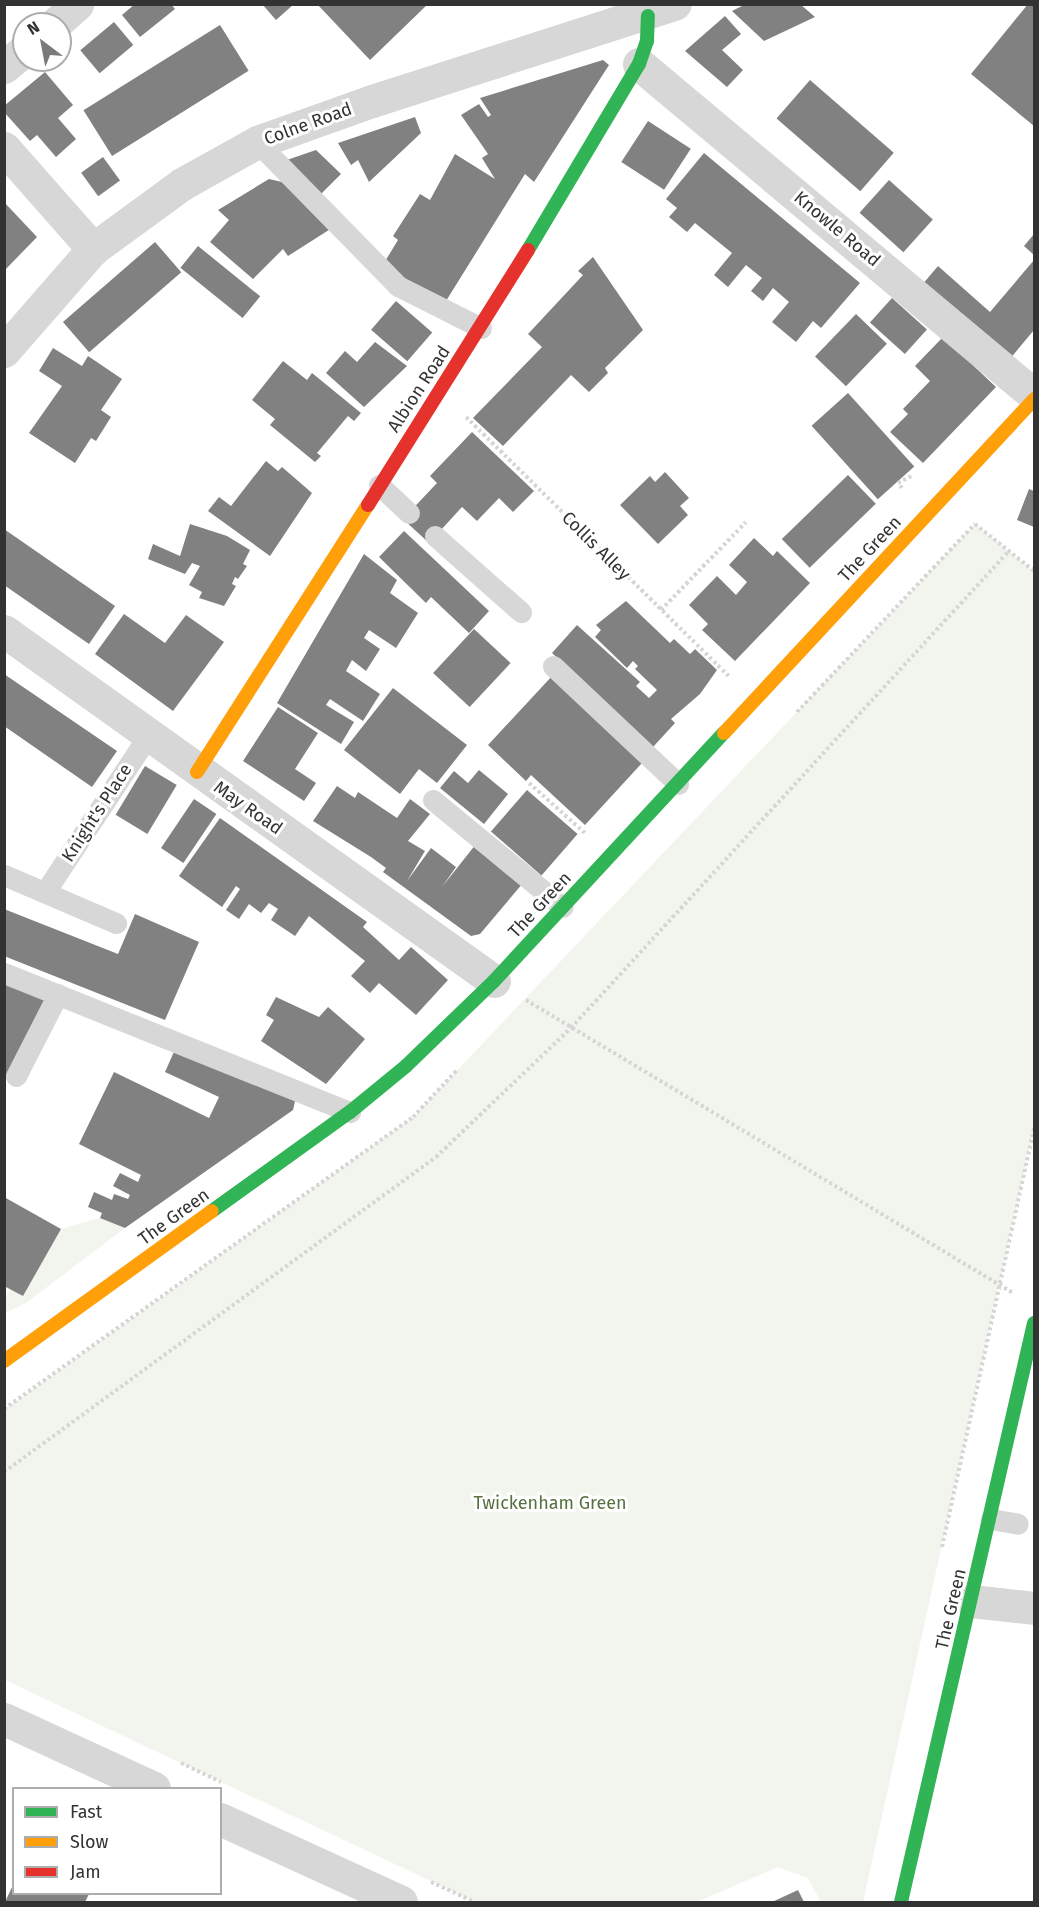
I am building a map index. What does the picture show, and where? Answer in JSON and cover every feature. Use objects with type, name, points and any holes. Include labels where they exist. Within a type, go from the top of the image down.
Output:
[{"type":"main road","name":"Albion Road","points":[[197,772],[438,391],[481,328],[639,64],[662,10]]},
{"type":"main road","name":"The Green","points":[[4,1361],[350,1112],[406,1066],[494,981],[1035,397]]},
{"type":"main road","name":"The Green","points":[[901,1902],[1035,1323]]},
{"type":"street","name":"Colne Road","points":[[4,351],[93,249],[182,184],[257,142],[372,101],[662,10]]},
{"type":"street","name":"Knowle Road","points":[[639,64],[1035,397]]},
{"type":"street","points":[[4,148],[93,249]]},
{"type":"street","name":"May Road","points":[[4,631],[149,734],[197,772],[494,981]]},
{"type":"street","points":[[971,1601],[1035,1608]]},
{"type":"street","points":[[4,1719],[152,1787]]},
{"type":"street","points":[[222,1820],[400,1902]]},
{"type":"lane","points":[[257,142],[398,286],[481,328]]},
{"type":"lane","points":[[379,485],[409,513]]},
{"type":"lane","points":[[435,536],[521,612]]},
{"type":"lane","points":[[553,666],[678,784]]},
{"type":"lane","name":"Knight's Place","points":[[45,892],[149,734]]},
{"type":"lane","points":[[433,800],[563,907]]},
{"type":"lane","points":[[4,875],[116,922]]},
{"type":"lane","points":[[4,973],[350,1112]]},
{"type":"lane","points":[[16,1076],[58,994]]},
{"type":"lane","points":[[991,1519],[1018,1524]]},
{"type":"path","name":"Collis Alley","points":[[438,391],[755,700]]},
{"type":"path","points":[[897,483],[902,488]]},
{"type":"path","points":[[661,610],[746,522]]},
{"type":"path","points":[[4,1472],[436,1157],[571,1028],[1009,551]]},
{"type":"path","points":[[529,783],[610,856]]},
{"type":"path","points":[[494,981],[1018,1296]]},
{"type":"path","points":[[941,1555],[1035,1128]]},
{"type":"green space","name":"Twickenham Green","points":[[975,524],[1034,571],[1034,1128],[863,1902],[821,1902],[808,1878],[778,1867],[697,1902],[475,1902],[5,1680],[5,1409],[413,1117]]},
{"type":"green space","points":[[100,1218],[125,1228],[26,1303],[5,1313],[5,1299],[10,1289],[23,1296],[61,1229]]},
{"type":"building","points":[[135,4],[171,4],[175,9],[140,37],[122,15]]},
{"type":"building","points":[[262,4],[294,4],[276,20]]},
{"type":"building","points":[[317,4],[428,4],[370,60]]},
{"type":"building","points":[[746,4],[800,4],[815,17],[764,41],[732,11]]},
{"type":"building","points":[[1028,4],[1034,4],[1034,126],[971,74]]},
{"type":"building","points":[[725,16],[741,34],[722,50],[743,70],[727,87],[685,51]]},
{"type":"building","points":[[114,22],[133,45],[100,73],[80,50]]},
{"type":"building","points":[[220,25],[249,71],[112,156],[83,110]]},
{"type":"building","points":[[603,60],[609,65],[534,182],[525,174],[446,301],[400,282],[384,263],[398,240],[393,236],[420,194],[430,200],[455,154],[495,179],[482,158],[488,154],[461,115],[479,104],[488,117],[491,115],[480,98]]},
{"type":"building","points":[[45,72],[73,105],[58,118],[76,139],[56,157],[37,135],[30,141],[4,112],[4,106]]},
{"type":"building","points":[[810,80],[894,153],[860,191],[777,118]]},
{"type":"building","points":[[415,117],[421,133],[369,182],[358,160],[351,165],[338,143]]},
{"type":"building","points":[[648,121],[691,149],[664,190],[621,162]]},
{"type":"building","points":[[316,150],[341,174],[317,198],[284,161]]},
{"type":"building","points":[[704,153],[860,283],[821,328],[813,321],[796,342],[772,322],[789,302],[773,288],[763,301],[751,291],[762,278],[746,265],[728,287],[714,275],[732,253],[695,223],[687,232],[669,217],[677,208],[666,199]]},
{"type":"building","points":[[103,157],[120,180],[98,196],[81,173]]},
{"type":"building","points":[[269,179],[282,182],[332,228],[288,256],[283,249],[253,279],[210,242],[229,220],[218,210]]},
{"type":"building","points":[[889,180],[933,219],[903,252],[860,213]]},
{"type":"building","points":[[4,202],[37,237],[4,271]]},
{"type":"building","points":[[1034,234],[1034,255],[1024,246]]},
{"type":"building","points":[[155,242],[181,272],[89,352],[63,322]]},
{"type":"building","points":[[198,246],[260,296],[243,318],[180,268]]},
{"type":"building","points":[[593,257],[643,330],[605,368],[608,373],[589,392],[571,375],[503,446],[473,418],[542,347],[528,334],[583,275],[578,271]]},
{"type":"building","points":[[1034,260],[1034,330],[1009,360],[922,285],[938,266],[990,312]]},
{"type":"building","points":[[892,298],[927,329],[905,354],[870,323]]},
{"type":"building","points":[[396,301],[432,332],[407,361],[371,330]]},
{"type":"building","points":[[856,314],[887,344],[846,386],[815,356]]},
{"type":"building","points":[[943,337],[996,387],[923,463],[890,432],[908,414],[903,409],[930,381],[915,366]]},
{"type":"building","points":[[375,342],[407,366],[364,407],[326,373],[345,351],[357,362]]},
{"type":"building","points":[[53,348],[82,366],[88,356],[122,379],[101,410],[111,417],[96,441],[91,438],[75,463],[29,433],[62,386],[39,371]]},
{"type":"building","points":[[283,361],[307,380],[312,373],[361,413],[354,421],[348,416],[317,453],[321,456],[315,462],[270,425],[275,419],[252,400]]},
{"type":"building","points":[[848,393],[914,467],[878,499],[812,426]]},
{"type":"building","points":[[472,432],[534,491],[513,512],[499,498],[477,521],[462,507],[429,543],[403,519],[437,483],[430,476]]},
{"type":"building","points":[[266,461],[278,471],[282,467],[312,493],[270,556],[208,511],[219,497],[231,506]]},
{"type":"building","points":[[665,472],[689,498],[680,506],[688,515],[658,544],[620,505],[650,476],[655,482]]},
{"type":"building","points":[[848,475],[876,504],[810,568],[782,539]]},
{"type":"building","points":[[1029,489],[1034,491],[1034,527],[1017,520]]},
{"type":"building","points":[[190,524],[227,536],[250,550],[243,564],[247,566],[238,579],[235,577],[232,584],[236,586],[224,606],[199,598],[202,592],[189,585],[200,566],[192,563],[185,574],[148,559],[153,544],[180,556]]},
{"type":"building","points":[[4,529],[115,606],[89,644],[4,585]]},
{"type":"building","points":[[404,531],[489,611],[469,633],[431,597],[426,603],[379,557]]},
{"type":"building","points":[[754,538],[773,556],[777,551],[810,583],[735,661],[702,630],[708,624],[689,605],[717,576],[736,595],[747,582],[729,565]]},
{"type":"building","points":[[364,554],[397,580],[390,593],[418,613],[396,648],[369,630],[364,638],[380,649],[366,671],[352,660],[346,671],[380,694],[363,721],[330,699],[326,705],[354,722],[341,744],[277,703]]},
{"type":"building","points":[[626,601],[670,643],[674,639],[690,654],[695,649],[717,670],[700,694],[671,719],[675,723],[653,747],[552,653],[577,625],[640,682],[636,686],[649,698],[657,690],[635,669],[638,666],[633,661],[627,668],[595,637],[601,630],[596,625]]},
{"type":"building","points":[[124,614],[165,643],[186,615],[224,642],[173,711],[95,654]]},
{"type":"building","points":[[474,629],[511,663],[470,707],[433,673]]},
{"type":"building","points":[[4,674],[117,751],[92,787],[4,726]]},
{"type":"building","points":[[553,675],[642,763],[585,825],[531,775],[526,781],[488,745]]},
{"type":"building","points":[[393,688],[467,745],[437,783],[419,769],[400,794],[344,750]]},
{"type":"building","points":[[278,707],[318,733],[295,769],[316,783],[304,801],[243,761]]},
{"type":"building","points":[[145,766],[177,785],[147,834],[116,815]]},
{"type":"building","points":[[479,770],[508,794],[484,824],[440,788],[454,771],[468,783]]},
{"type":"building","points":[[337,786],[355,798],[358,792],[397,818],[410,799],[430,814],[408,841],[425,851],[407,881],[431,848],[456,867],[442,887],[476,844],[523,883],[480,934],[471,936],[383,872],[386,868],[371,857],[313,821]]},
{"type":"building","points":[[527,790],[578,834],[541,875],[491,832]]},
{"type":"building","points":[[194,799],[216,814],[183,863],[161,848]]},
{"type":"building","points":[[220,818],[367,922],[363,927],[399,960],[411,947],[448,980],[416,1015],[379,983],[370,993],[351,976],[365,961],[309,916],[295,936],[271,920],[278,909],[269,903],[261,913],[249,904],[239,919],[226,910],[240,889],[236,886],[222,907],[179,876]]},
{"type":"building","points":[[4,909],[118,954],[135,914],[199,942],[165,1020],[4,956]]},
{"type":"building","points":[[4,977],[46,999],[4,1079]]},
{"type":"building","points":[[276,997],[319,1017],[328,1007],[365,1039],[326,1084],[261,1041],[274,1020],[266,1015]]},
{"type":"building","points":[[177,1045],[296,1097],[293,1110],[125,1228],[100,1218],[102,1213],[88,1207],[94,1192],[112,1200],[114,1194],[128,1199],[130,1195],[113,1186],[120,1173],[138,1182],[141,1175],[79,1144],[114,1072],[209,1118],[219,1097],[165,1072]]},
{"type":"building","points":[[4,1197],[61,1229],[23,1296],[4,1286]]},
{"type":"building","points":[[12,1887],[12,1895],[88,1895],[85,1902],[5,1902]]},
{"type":"building","points":[[798,1890],[804,1902],[772,1902]]},
{"type":"traffic: fast","points":[[528,250],[639,64],[647,41],[648,16]]},
{"type":"traffic: fast","points":[[212,1211],[350,1112],[406,1066],[494,981],[724,733]]},
{"type":"traffic: fast","points":[[901,1902],[1034,1323]]},
{"type":"traffic: slow","points":[[724,733],[1034,399]]},
{"type":"traffic: slow","points":[[197,772],[368,505]]},
{"type":"traffic: slow","points":[[4,1361],[212,1211]]},
{"type":"traffic: jam","points":[[368,505],[528,250]]}]
